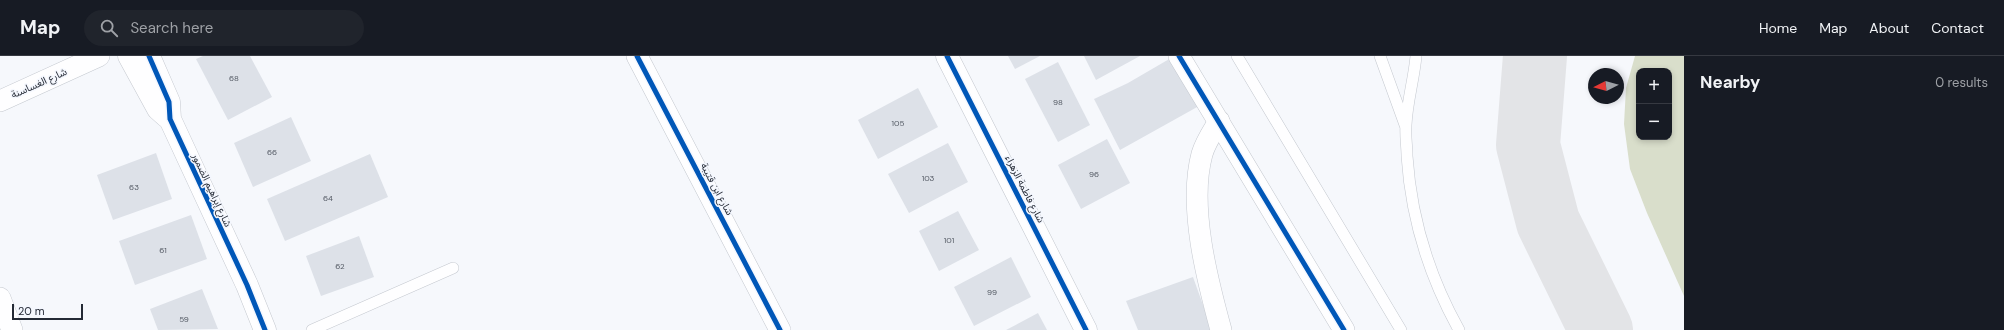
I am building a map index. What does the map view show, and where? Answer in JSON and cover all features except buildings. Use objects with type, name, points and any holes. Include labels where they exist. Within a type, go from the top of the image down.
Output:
[{"type":"street","name":"شارع الغساسنة","points":[[0,101],[99,56]]},
{"type":"street","points":[[108,56],[135,56]]},
{"type":"street","name":"شارع إبراهيم الضمور","points":[[135,56],[158,109],[170,119],[247,285],[265,330]]},
{"type":"street","name":"شارع ابن قتيبة","points":[[637,56],[780,330]]},
{"type":"street","name":"شارع فاطمة الزهراء","points":[[947,56],[1086,330]]},
{"type":"street","points":[[1180,56],[1344,330]]},
{"type":"street","points":[[1218,121],[1202,153],[1198,188],[1199,233],[1212,296],[1221,330]]},
{"type":"street","points":[[0,298],[12,330]]},
{"type":"lane","points":[[1237,56],[1401,330]]},
{"type":"lane","points":[[1380,56],[1406,126]]},
{"type":"lane","points":[[1416,56],[1406,126],[1408,173],[1416,221],[1430,267],[1445,306],[1459,330]]},
{"type":"lane","points":[[312,330],[453,268]]},
{"type":"green space","points":[[1635,56],[1684,56],[1684,296],[1647,213],[1630,169],[1624,124],[1626,88]]},
{"type":"taxiway","points":[[1535,56],[1528,145],[1548,222],[1601,330]]},
{"type":"cycle path","points":[[149,56],[169,102],[170,119],[247,285],[265,330]]},
{"type":"cycle path","points":[[637,56],[780,330]]},
{"type":"cycle path","points":[[947,56],[1086,330]]},
{"type":"cycle path","points":[[1179,56],[1344,330]]}]
